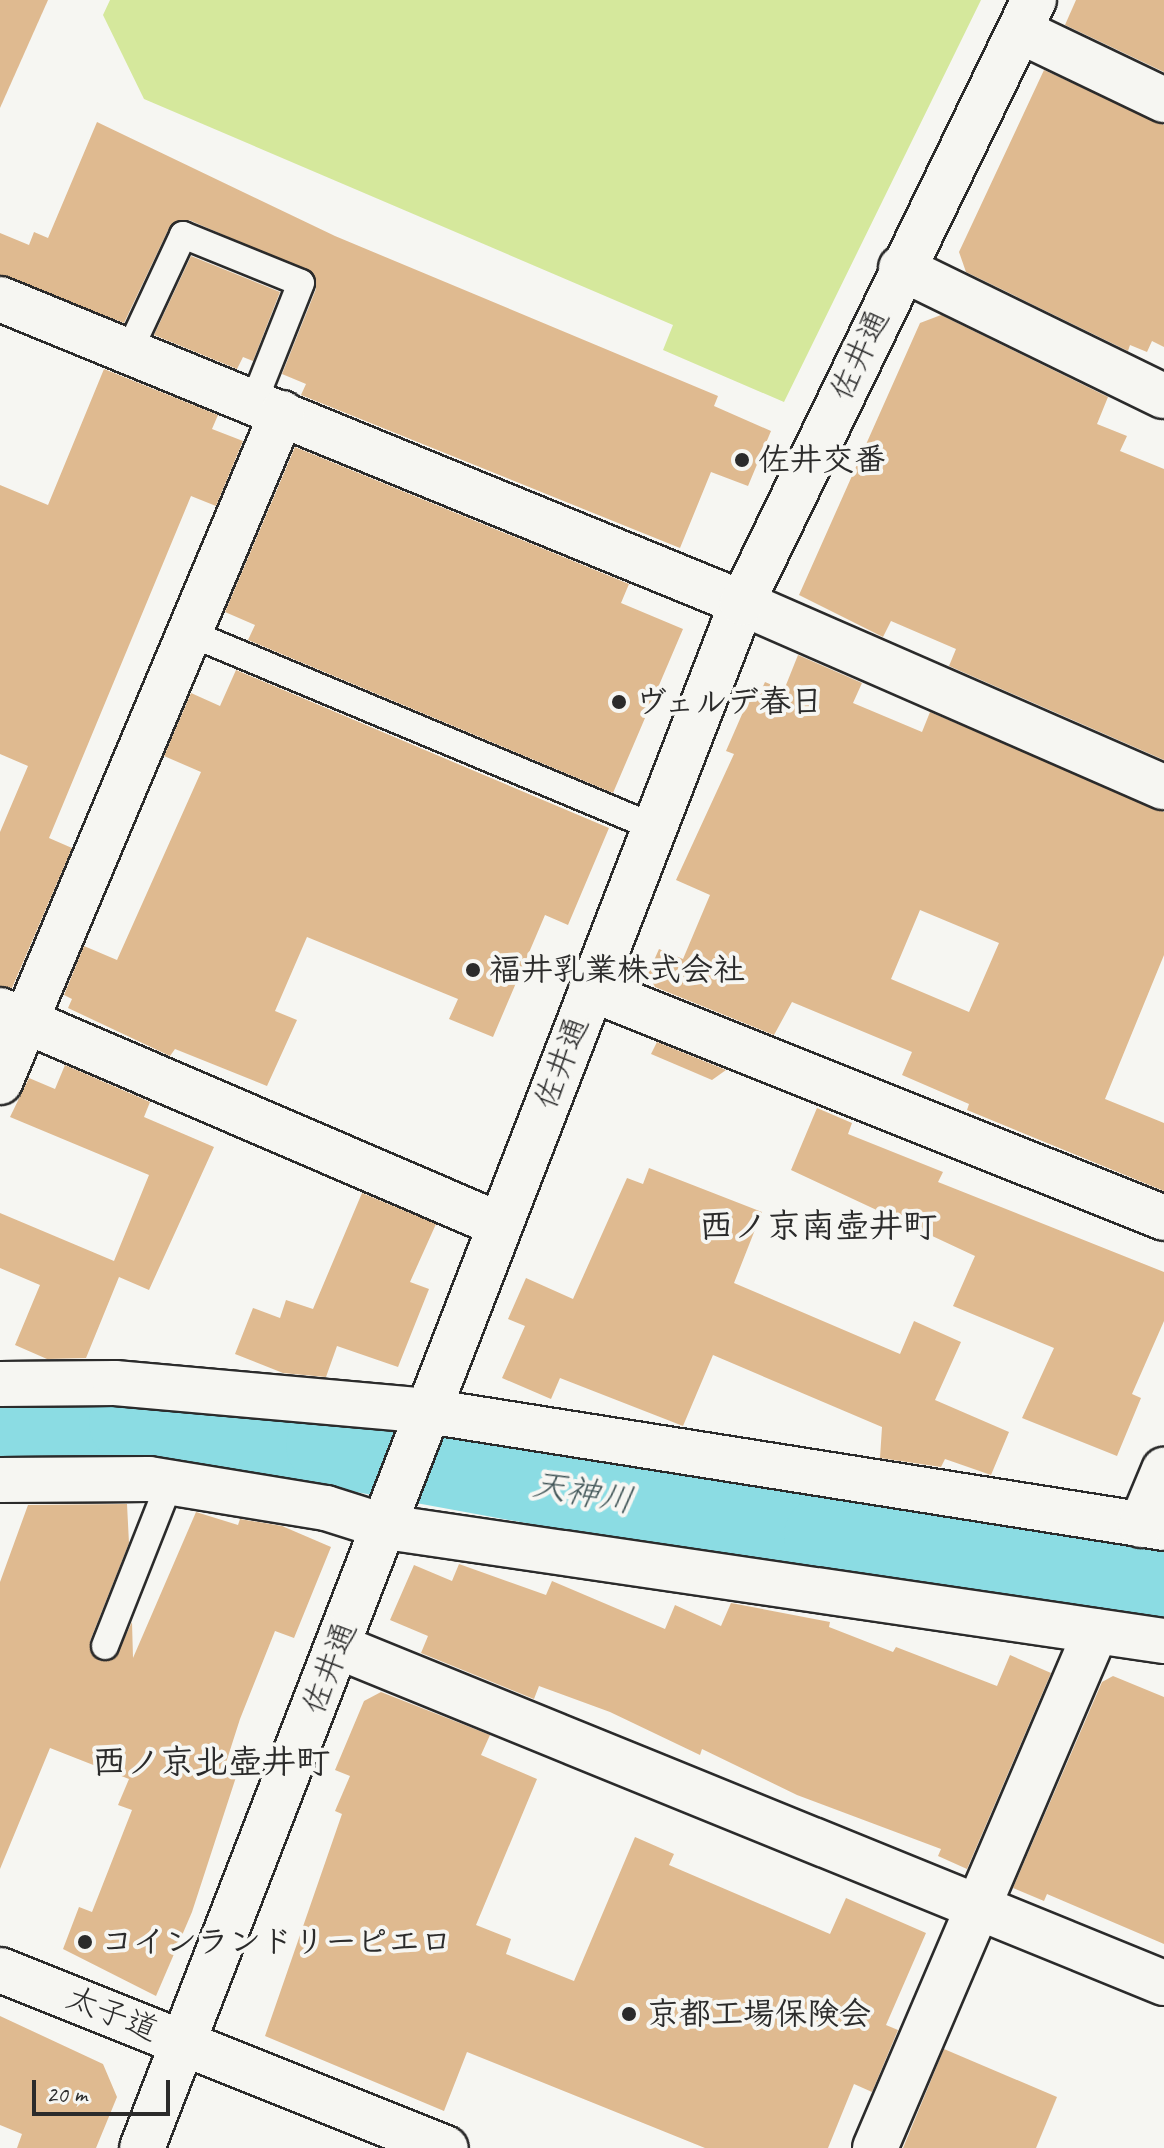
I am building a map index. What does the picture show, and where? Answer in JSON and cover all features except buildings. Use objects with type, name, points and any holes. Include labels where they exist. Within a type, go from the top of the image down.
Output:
[{"type":"street","points":[[1027,16],[1164,100]]},
{"type":"street","name":"佐井通","points":[[142,2148],[742,603],[901,268],[1027,16]]},
{"type":"street","points":[[901,268],[1164,396]]},
{"type":"street","points":[[0,299],[742,603],[1164,787]]},
{"type":"street","points":[[0,1082],[13,1016],[192,634],[268,407]]},
{"type":"street","points":[[591,989],[1164,1218]]},
{"type":"street","points":[[13,1016],[500,1225]]},
{"type":"street","points":[[0,1384],[115,1383],[1152,1527],[1164,1470]]},
{"type":"street","points":[[0,1480],[170,1482],[326,1508],[390,1514],[1164,1641]]},
{"type":"street","points":[[875,2148],[1096,1631]]},
{"type":"street","points":[[339,1647],[1164,1983]]},
{"type":"street","name":"太子道","points":[[0,1970],[446,2148]]},
{"type":"lane","points":[[129,351],[183,235],[301,283],[268,407]]},
{"type":"lane","points":[[192,634],[653,827]]},
{"type":"lane","points":[[105,1646],[170,1482]]},
{"type":"green space","points":[[110,0],[981,0],[784,402],[663,350],[673,325],[144,99],[103,15]]},
{"type":"waterway","name":"天神川","points":[[0,1423],[130,1423],[327,1445],[825,1536],[1164,1589]]},
{"type":"place","name":"佐井交番","points":[[742,460]]},
{"type":"place","name":"ヴェルデ春日","points":[[619,702]]},
{"type":"place","name":"福井乳業株式会社","points":[[473,970]]},
{"type":"place","name":"コインランドリーピエロ","points":[[85,1942]]},
{"type":"place","name":"京都工場保険会","points":[[629,2014]]},
{"type":"district","name":"西ノ京南壺井町","points":[[818,1226]]},
{"type":"district","name":"西ノ京北壺井町","points":[[211,1762]]}]
